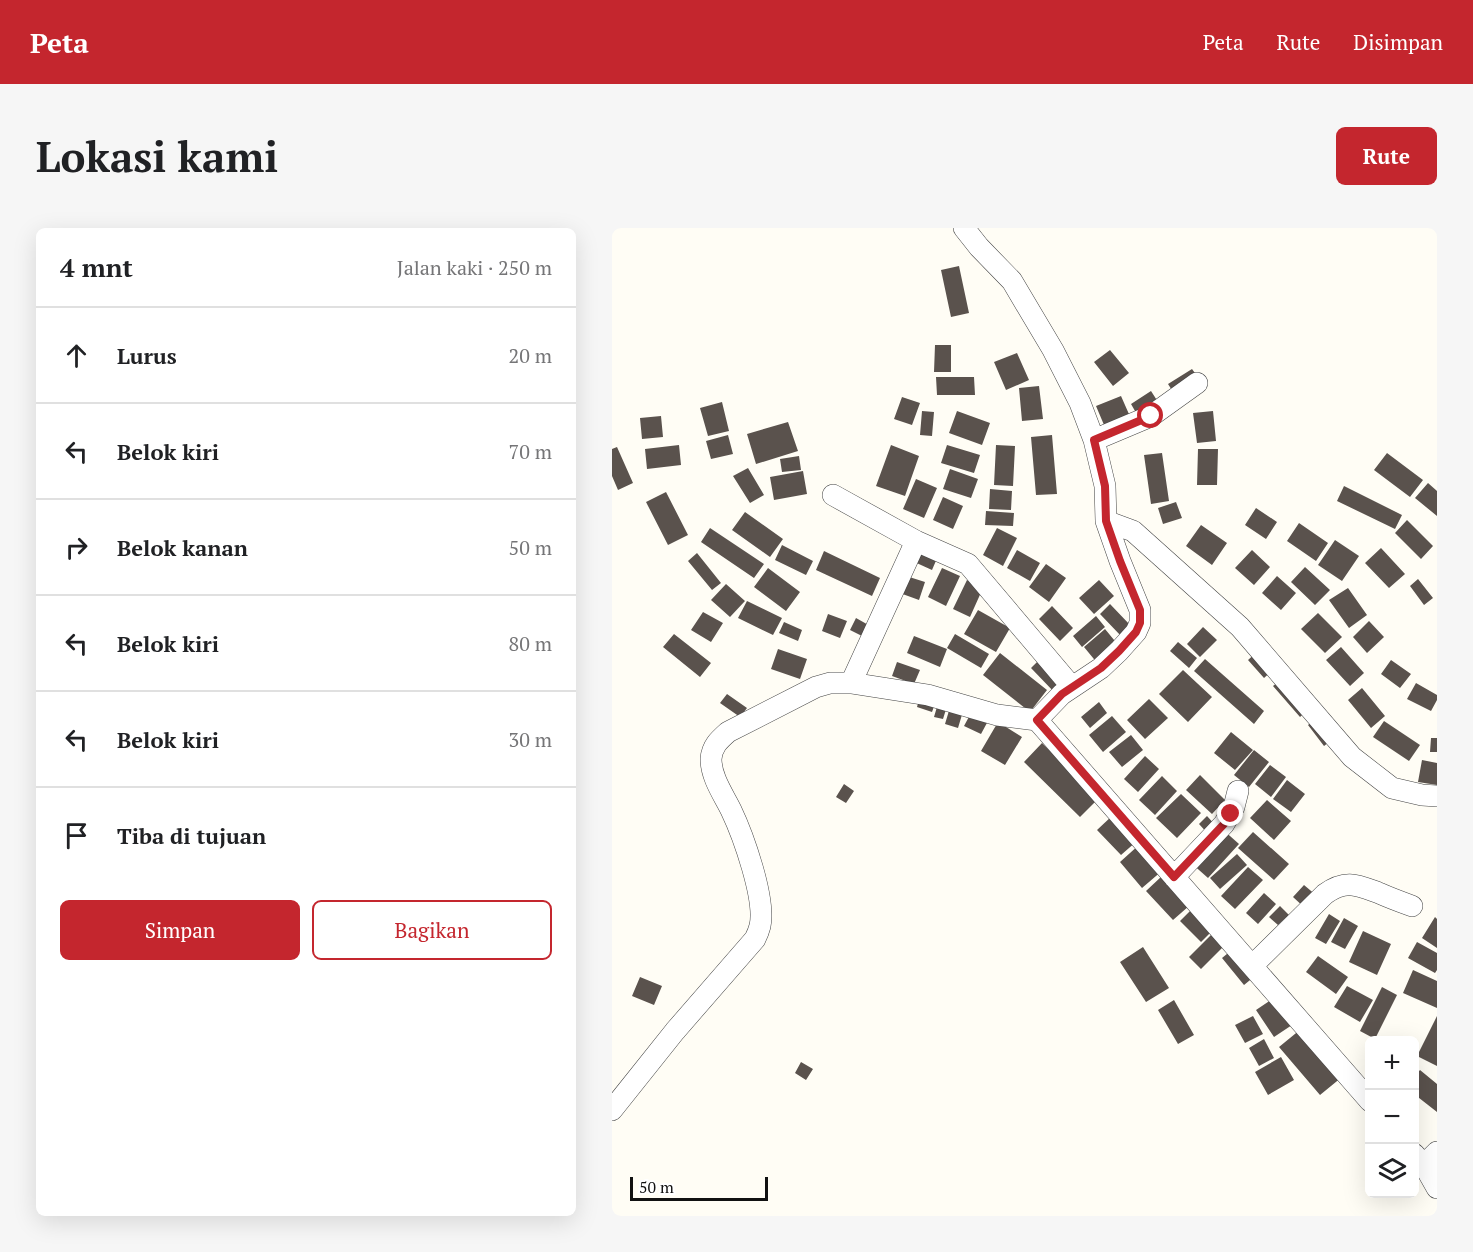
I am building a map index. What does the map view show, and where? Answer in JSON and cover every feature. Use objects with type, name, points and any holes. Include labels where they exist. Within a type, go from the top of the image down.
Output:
[{"type":"street","points":[[964,228],[1012,281],[1080,403],[1094,440],[1105,486],[1106,521],[1140,610],[1140,623],[1136,632],[1119,651],[1101,668],[1062,694],[1037,720]]},
{"type":"street","points":[[1094,440],[1151,416],[1197,383]]},
{"type":"street","points":[[833,495],[916,541],[968,564],[1072,687]]},
{"type":"street","points":[[1106,521],[1133,531],[1240,627],[1352,757],[1392,788],[1437,796]]},
{"type":"street","points":[[851,682],[916,541]]},
{"type":"street","points":[[612,1110],[675,1031],[755,939],[760,925],[760,904],[755,876],[735,819],[713,772],[711,757],[716,743],[728,732],[816,687],[830,683],[851,682],[928,695],[997,715],[1037,720],[1365,1095]]},
{"type":"street","points":[[1174,877],[1224,824],[1234,807],[1238,791]]},
{"type":"street","points":[[1252,966],[1324,894],[1334,887],[1345,884],[1357,885],[1412,906]]},
{"type":"street","points":[[1425,1157],[1437,1188]]},
{"type":"building","points":[[959,266],[969,313],[951,317],[941,270]]},
{"type":"building","points":[[935,345],[951,345],[951,372],[934,372]]},
{"type":"building","points":[[1110,350],[1129,373],[1113,386],[1094,362]]},
{"type":"building","points":[[1017,353],[1029,380],[1006,390],[994,362]]},
{"type":"building","points":[[1192,369],[1200,380],[1175,395],[1168,384]]},
{"type":"building","points":[[936,377],[974,377],[975,395],[937,395]]},
{"type":"building","points":[[1039,386],[1043,419],[1022,421],[1019,388]]},
{"type":"building","points":[[1151,391],[1160,405],[1139,418],[1131,404]]},
{"type":"building","points":[[1121,396],[1132,421],[1107,432],[1096,406]]},
{"type":"building","points":[[902,397],[920,403],[912,425],[894,419]]},
{"type":"building","points":[[722,402],[729,431],[708,436],[700,408]]},
{"type":"building","points":[[922,411],[934,412],[932,436],[920,435]]},
{"type":"building","points":[[957,411],[990,423],[982,445],[949,433]]},
{"type":"building","points":[[1213,411],[1216,441],[1197,443],[1193,413]]},
{"type":"building","points":[[661,416],[663,437],[642,439],[640,418]]},
{"type":"building","points":[[788,422],[798,451],[756,464],[747,434]]},
{"type":"building","points":[[728,435],[733,454],[711,459],[706,441]]},
{"type":"building","points":[[1052,435],[1057,494],[1036,495],[1031,437]]},
{"type":"building","points":[[679,445],[681,465],[647,469],[645,449]]},
{"type":"building","points":[[891,445],[919,456],[905,496],[876,486]]},
{"type":"building","points":[[947,445],[980,455],[974,473],[941,463]]},
{"type":"building","points":[[996,445],[1015,446],[1013,486],[994,485]]},
{"type":"building","points":[[617,447],[633,483],[618,490],[612,476],[612,449]]},
{"type":"building","points":[[1198,449],[1218,449],[1217,485],[1197,485]]},
{"type":"building","points":[[1162,453],[1169,501],[1151,504],[1144,455]]},
{"type":"building","points":[[1387,453],[1423,480],[1410,497],[1374,470]]},
{"type":"building","points":[[799,456],[801,470],[782,472],[780,459]]},
{"type":"building","points":[[748,468],[764,495],[750,503],[733,476]]},
{"type":"building","points":[[950,469],[978,479],[971,498],[943,489]]},
{"type":"building","points":[[803,471],[807,494],[774,500],[770,477]]},
{"type":"building","points":[[916,479],[937,488],[924,518],[903,509]]},
{"type":"building","points":[[1428,483],[1437,491],[1437,516],[1415,498]]},
{"type":"building","points":[[1344,486],[1402,515],[1395,529],[1337,501]]},
{"type":"building","points":[[990,489],[1012,491],[1011,510],[989,509]]},
{"type":"building","points":[[666,492],[688,535],[668,545],[646,502]]},
{"type":"building","points":[[943,497],[963,506],[953,529],[933,520]]},
{"type":"building","points":[[1176,502],[1182,518],[1163,524],[1158,508]]},
{"type":"building","points":[[1256,508],[1277,522],[1266,539],[1245,525]]},
{"type":"building","points":[[986,511],[1014,513],[1013,526],[985,525]]},
{"type":"building","points":[[745,512],[783,539],[770,557],[732,530]]},
{"type":"building","points":[[1407,520],[1433,546],[1421,559],[1395,533]]},
{"type":"building","points":[[1299,523],[1328,543],[1316,561],[1287,541]]},
{"type":"building","points":[[1201,525],[1227,543],[1212,565],[1186,546]]},
{"type":"building","points":[[710,528],[764,564],[754,578],[701,542]]},
{"type":"building","points":[[997,528],[1017,538],[1003,566],[983,555]]},
{"type":"building","points":[[1335,540],[1359,556],[1342,581],[1318,565]]},
{"type":"building","points":[[782,545],[813,561],[806,575],[775,560]]},
{"type":"building","points":[[916,547],[938,556],[932,570],[910,560]]},
{"type":"building","points":[[1381,548],[1405,574],[1389,588],[1365,563]]},
{"type":"building","points":[[1017,550],[1040,563],[1030,581],[1007,568]]},
{"type":"building","points":[[1252,550],[1270,567],[1254,585],[1235,568]]},
{"type":"building","points":[[824,551],[880,578],[872,596],[816,570]]},
{"type":"building","points":[[697,553],[721,583],[712,590],[688,561]]},
{"type":"building","points":[[1046,564],[1066,578],[1049,602],[1029,587]]},
{"type":"building","points":[[1305,567],[1330,590],[1315,605],[1291,582]]},
{"type":"building","points":[[768,568],[800,592],[786,611],[754,587]]},
{"type":"building","points":[[942,568],[960,576],[946,606],[928,597]]},
{"type":"building","points":[[903,575],[925,582],[919,600],[897,592]]},
{"type":"building","points":[[1277,576],[1296,593],[1281,610],[1262,593]]},
{"type":"building","points":[[1418,579],[1433,598],[1424,605],[1410,586]]},
{"type":"building","points":[[967,580],[983,588],[970,617],[953,609]]},
{"type":"building","points":[[1099,580],[1114,596],[1094,614],[1079,598]]},
{"type":"building","points":[[726,584],[745,601],[730,617],[711,600]]},
{"type":"building","points":[[1348,588],[1367,615],[1349,628],[1329,600]]},
{"type":"building","points":[[747,601],[782,618],[773,635],[738,618]]},
{"type":"building","points":[[1110,604],[1131,626],[1121,636],[1100,614]]},
{"type":"building","points":[[1052,606],[1073,628],[1060,641],[1039,619]]},
{"type":"building","points":[[978,610],[1010,628],[996,652],[964,634]]},
{"type":"building","points":[[703,612],[723,623],[711,642],[691,630]]},
{"type":"building","points":[[1318,613],[1342,637],[1325,653],[1301,629]]},
{"type":"building","points":[[828,614],[847,621],[840,638],[822,631]]},
{"type":"building","points":[[1096,616],[1105,627],[1082,647],[1073,636]]},
{"type":"building","points":[[856,618],[872,627],[866,638],[850,630]]},
{"type":"building","points":[[1369,621],[1384,637],[1367,653],[1353,637]]},
{"type":"building","points":[[784,622],[802,630],[798,641],[779,633]]},
{"type":"building","points":[[1203,627],[1217,640],[1200,657],[1187,644]]},
{"type":"building","points":[[1105,629],[1119,646],[1098,664],[1084,647]]},
{"type":"building","points":[[674,634],[711,663],[700,677],[663,647]]},
{"type":"building","points":[[955,634],[989,654],[981,668],[947,648]]},
{"type":"building","points":[[914,636],[947,649],[940,667],[907,653]]},
{"type":"building","points":[[1178,642],[1197,658],[1189,668],[1170,651]]},
{"type":"building","points":[[1341,647],[1364,673],[1350,686],[1326,660]]},
{"type":"building","points":[[778,649],[807,659],[800,679],[771,669]]},
{"type":"building","points":[[1258,651],[1274,669],[1264,678],[1248,660]]},
{"type":"building","points":[[1000,653],[1047,690],[1030,712],[983,675]]},
{"type":"building","points":[[1042,657],[1067,684],[1056,694],[1031,668]]},
{"type":"building","points":[[1205,659],[1264,711],[1254,724],[1194,671]]},
{"type":"building","points":[[1391,660],[1411,674],[1400,688],[1381,674]]},
{"type":"building","points":[[897,662],[920,670],[914,684],[892,676]]},
{"type":"building","points":[[1183,670],[1212,697],[1188,722],[1159,694]]},
{"type":"building","points":[[1283,678],[1309,709],[1300,717],[1273,686]]},
{"type":"building","points":[[1416,683],[1437,695],[1431,711],[1407,699]]},
{"type":"building","points":[[1362,688],[1385,716],[1371,728],[1348,700]]},
{"type":"building","points":[[727,694],[747,708],[740,717],[720,703]]},
{"type":"building","points":[[920,696],[936,701],[932,712],[917,707]]},
{"type":"building","points":[[1149,699],[1168,718],[1145,739],[1127,720]]},
{"type":"building","points":[[939,700],[948,703],[943,719],[934,717]]},
{"type":"building","points":[[1099,702],[1107,713],[1090,728],[1081,717]]},
{"type":"building","points":[[951,704],[964,708],[958,728],[945,724]]},
{"type":"building","points":[[971,713],[988,721],[981,734],[964,726]]},
{"type":"building","points":[[1112,716],[1126,732],[1103,752],[1089,735]]},
{"type":"building","points":[[1316,718],[1333,739],[1324,746],[1308,725]]},
{"type":"building","points":[[1384,721],[1420,745],[1409,761],[1373,737]]},
{"type":"building","points":[[998,722],[1022,737],[1005,765],[981,751]]},
{"type":"building","points":[[1231,732],[1253,750],[1235,770],[1214,753]]},
{"type":"building","points":[[1131,735],[1143,750],[1122,767],[1109,752]]},
{"type":"building","points":[[1431,738],[1437,738],[1437,752],[1430,752]]},
{"type":"building","points":[[1042,743],[1099,798],[1080,817],[1024,762]]},
{"type":"building","points":[[1254,750],[1269,762],[1249,787],[1234,775]]},
{"type":"building","points":[[1145,756],[1159,769],[1138,792],[1124,779]]},
{"type":"building","points":[[1422,760],[1437,763],[1437,785],[1418,782]]},
{"type":"building","points":[[1270,765],[1286,777],[1271,797],[1255,784]]},
{"type":"building","points":[[1200,775],[1225,800],[1212,814],[1186,790]]},
{"type":"building","points":[[1162,776],[1177,791],[1155,815],[1139,800]]},
{"type":"building","points":[[1287,780],[1305,794],[1291,812],[1273,799]]},
{"type":"building","points":[[844,784],[854,791],[846,803],[836,797]]},
{"type":"building","points":[[1181,794],[1201,813],[1177,838],[1156,818]]},
{"type":"building","points":[[1267,800],[1291,821],[1274,840],[1250,818]]},
{"type":"building","points":[[1113,815],[1137,841],[1121,855],[1097,830]]},
{"type":"building","points":[[1207,816],[1217,827],[1209,835],[1199,824]]},
{"type":"building","points":[[1221,828],[1239,844],[1208,878],[1190,862]]},
{"type":"building","points":[[1253,832],[1289,864],[1274,880],[1238,848]]},
{"type":"building","points":[[1140,844],[1163,870],[1142,888],[1120,862]]},
{"type":"building","points":[[1237,854],[1247,865],[1220,889],[1210,878]]},
{"type":"building","points":[[1248,867],[1263,880],[1235,909],[1221,896]]},
{"type":"building","points":[[1162,876],[1189,906],[1173,920],[1146,891]]},
{"type":"building","points":[[1304,885],[1317,896],[1306,909],[1293,897]]},
{"type":"building","points":[[1264,893],[1276,904],[1258,924],[1246,913]]},
{"type":"building","points":[[1280,906],[1289,915],[1278,925],[1269,917]]},
{"type":"building","points":[[1193,908],[1214,929],[1201,942],[1180,921]]},
{"type":"building","points":[[1329,914],[1340,921],[1326,944],[1315,938]]},
{"type":"building","points":[[1435,917],[1437,919],[1437,948],[1422,938]]},
{"type":"building","points":[[1344,918],[1358,926],[1345,949],[1331,942]]},
{"type":"building","points":[[1363,931],[1391,944],[1377,975],[1349,962]]},
{"type":"building","points":[[1214,932],[1226,944],[1201,969],[1189,957]]},
{"type":"building","points":[[1417,942],[1437,953],[1435,973],[1408,958]]},
{"type":"building","points":[[1143,947],[1169,988],[1146,1002],[1120,962]]},
{"type":"building","points":[[1233,949],[1255,976],[1244,985],[1222,958]]},
{"type":"building","points":[[1318,956],[1348,977],[1336,994],[1306,972]]},
{"type":"building","points":[[1413,970],[1437,981],[1437,1008],[1403,993]]},
{"type":"building","points":[[640,977],[662,986],[654,1005],[632,996]]},
{"type":"building","points":[[1347,986],[1373,1000],[1360,1022],[1334,1007]]},
{"type":"building","points":[[1382,987],[1397,995],[1376,1036],[1369,1036],[1360,1031]]},
{"type":"building","points":[[1274,998],[1292,1025],[1274,1037],[1256,1010]]},
{"type":"building","points":[[1174,1000],[1194,1035],[1178,1044],[1158,1010]]},
{"type":"building","points":[[1253,1016],[1263,1034],[1245,1043],[1235,1025]]},
{"type":"building","points":[[1437,1016],[1437,1066],[1419,1057],[1419,1052]]},
{"type":"building","points":[[1301,1029],[1342,1077],[1320,1095],[1279,1047]]},
{"type":"building","points":[[1264,1039],[1274,1058],[1259,1066],[1249,1048]]},
{"type":"building","points":[[1281,1057],[1294,1080],[1268,1095],[1255,1072]]},
{"type":"building","points":[[801,1062],[813,1069],[806,1080],[795,1073]]},
{"type":"building","points":[[1419,1071],[1437,1084],[1437,1112],[1419,1098]]},
{"type":"route","points":[[1151,416],[1094,440],[1105,486],[1106,521],[1140,610],[1140,623],[1136,632],[1101,668],[1062,694],[1037,720],[1174,877],[1231,814]]}]
